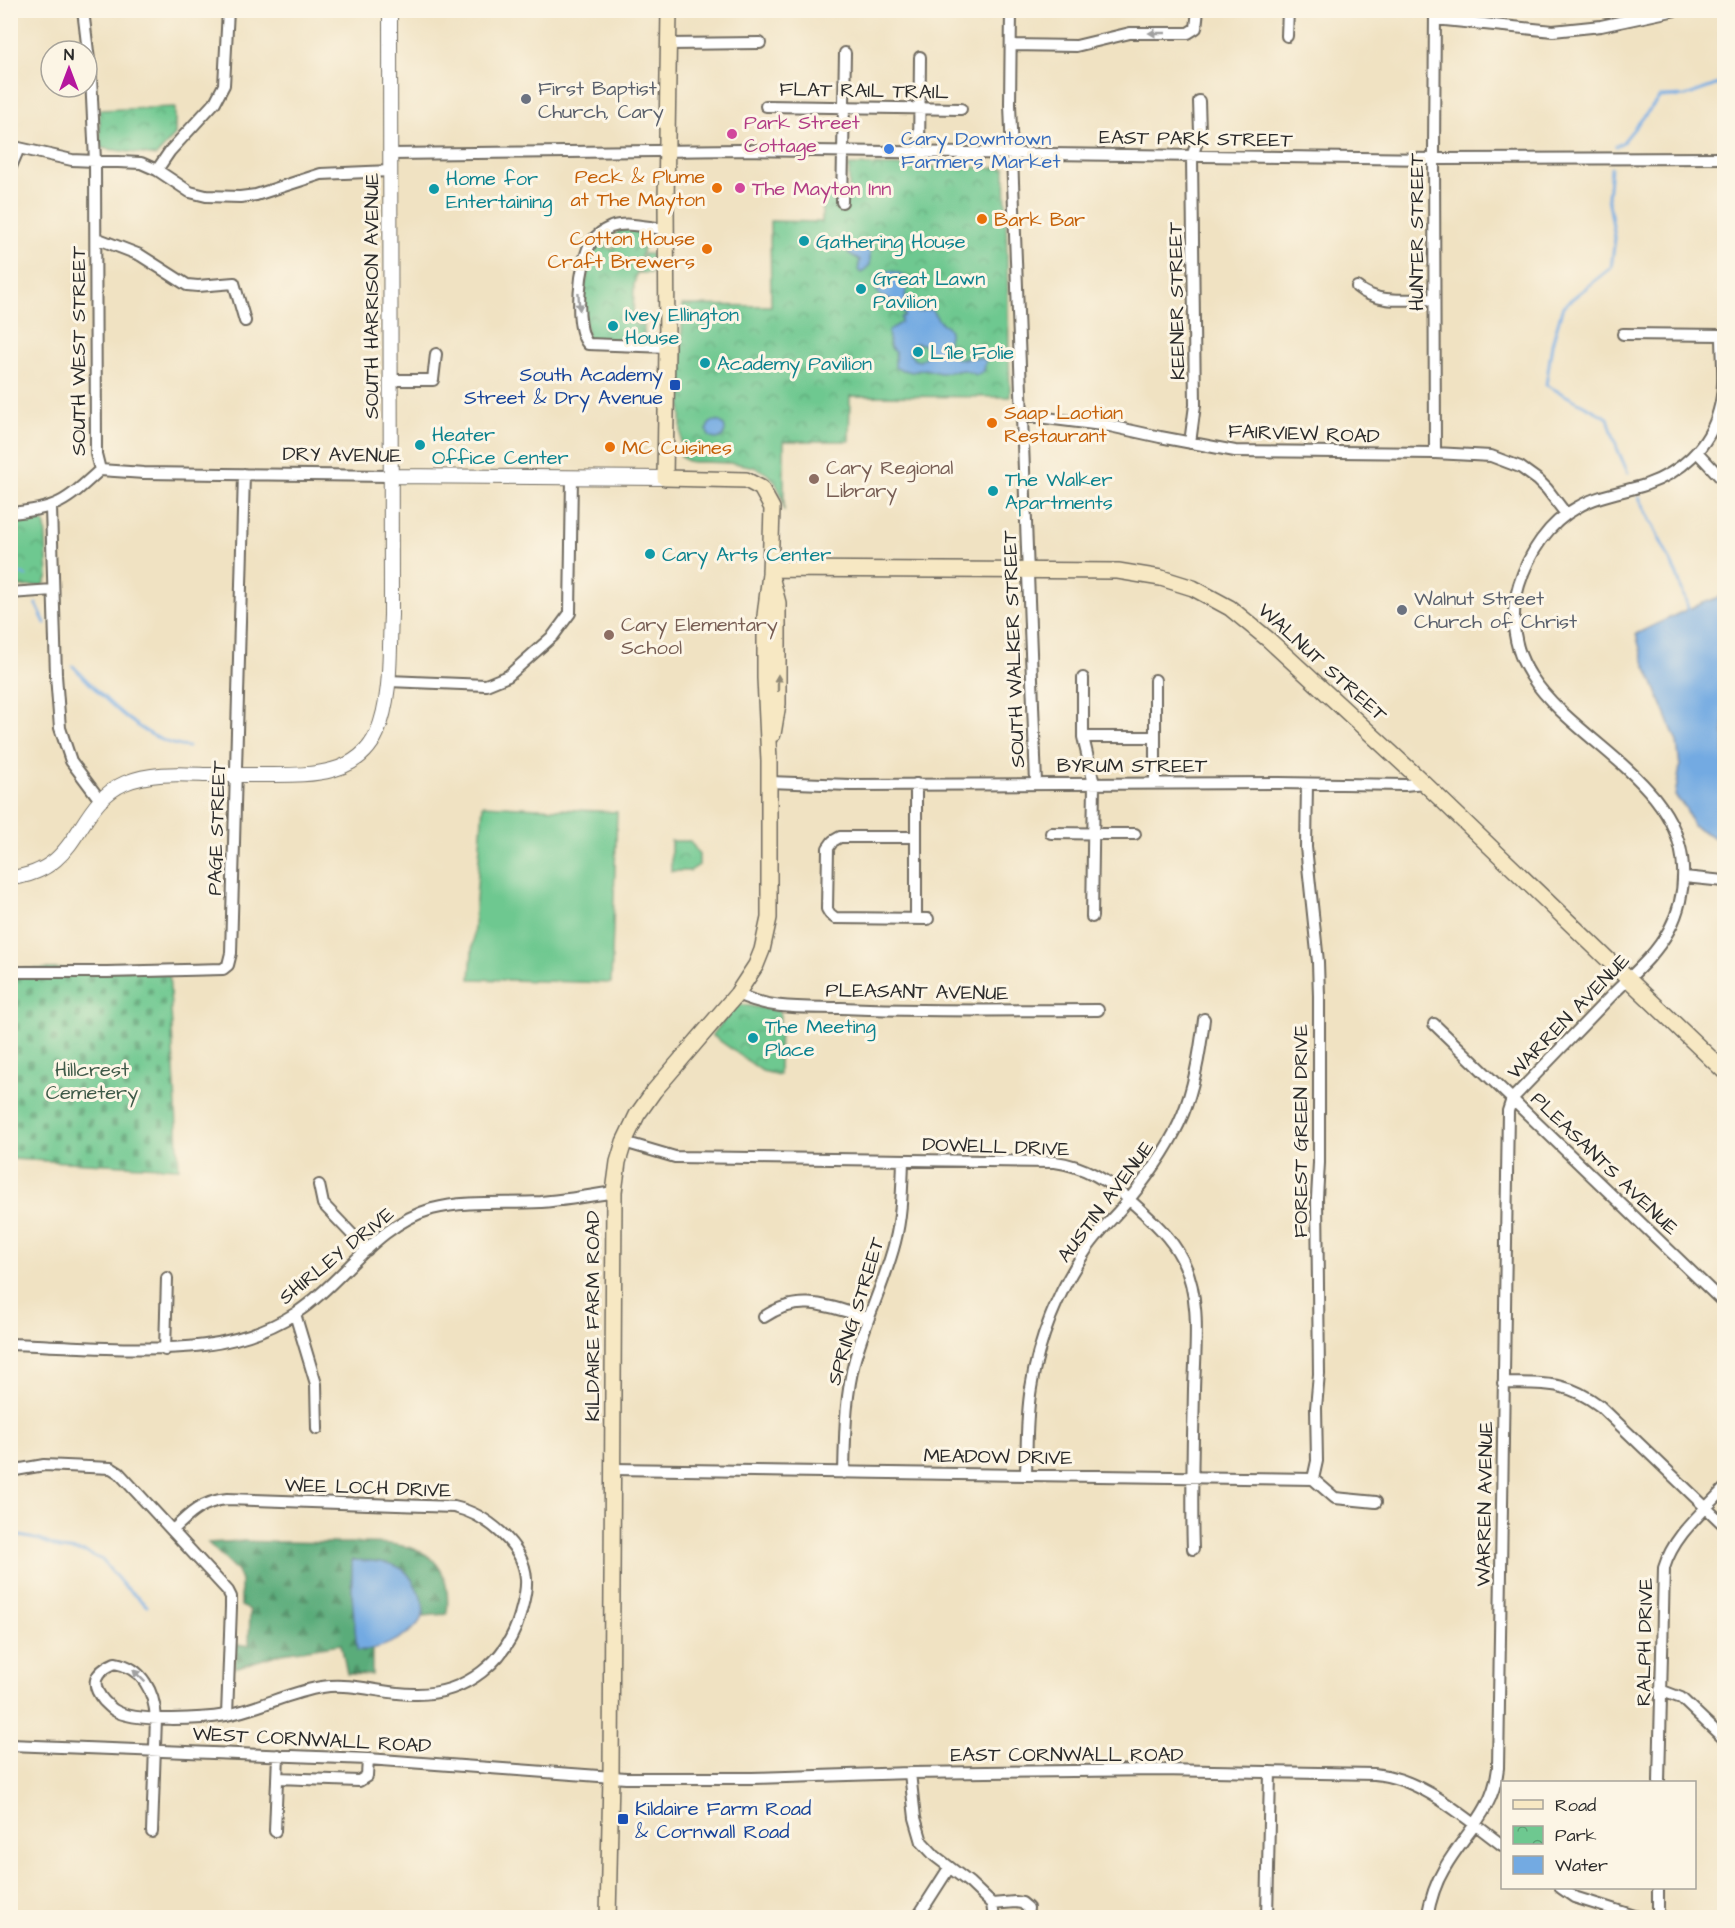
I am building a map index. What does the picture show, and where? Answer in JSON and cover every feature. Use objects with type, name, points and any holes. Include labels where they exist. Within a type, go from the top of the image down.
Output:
[{"type":"main road","points":[[665,478],[669,10]]},
{"type":"main road","name":"DRY AVENUE","points":[[665,478],[738,479],[746,480],[761,488]]},
{"type":"main road","name":"KILDAIRE FARM ROAD","points":[[608,1917],[611,1776],[614,1192],[618,1162],[624,1142],[637,1115],[654,1091],[737,994],[756,965],[769,918],[769,762],[765,616],[770,572],[772,508],[761,488]]},
{"type":"main road","name":"WALNUT STREET","points":[[770,572],[1118,571],[1144,574],[1193,588],[1207,595],[1230,608],[1269,640],[1424,783],[1725,1071]]},
{"type":"street","name":"SOUTH WEST STREET","points":[[51,508],[72,494],[100,470],[96,454],[95,161],[91,77],[83,10]]},
{"type":"street","points":[[157,170],[170,151],[215,102],[224,85],[228,10]]},
{"type":"street","name":"SOUTH HARRISON AVENUE","points":[[10,878],[40,871],[60,855],[79,833],[100,800],[116,787],[153,775],[312,774],[334,770],[351,762],[369,747],[378,730],[388,681],[391,615],[390,10]]},
{"type":"street","name":"SOUTH WALKER STREET","points":[[1011,10],[1012,154],[1036,783]]},
{"type":"street","points":[[1011,45],[1076,46],[1130,33],[1188,33],[1196,28],[1198,10]]},
{"type":"street","points":[[1287,36],[1288,10]]},
{"type":"street","points":[[1435,15],[1553,31],[1601,26],[1676,10]]},
{"type":"street","name":"HUNTER STREET","points":[[1435,15],[1435,453]]},
{"type":"street","points":[[669,44],[760,43]]},
{"type":"street","points":[[842,202],[845,53]]},
{"type":"street","points":[[919,153],[920,57]]},
{"type":"street","name":"KEENER STREET","points":[[1190,443],[1195,405],[1192,157],[1200,132],[1199,101]]},
{"type":"street","name":"FLAT RAIL TRAIL","points":[[766,106],[961,110]]},
{"type":"street","points":[[10,169],[15,147],[72,160],[129,161],[157,170],[190,192],[216,197],[240,197],[264,193],[315,175],[390,171]]},
{"type":"street","name":"EAST PARK STREET","points":[[390,154],[842,152],[1434,159],[1725,158]]},
{"type":"street","points":[[666,229],[617,226],[594,238],[589,246],[578,290],[582,337],[588,344],[667,347]]},
{"type":"street","points":[[96,238],[140,255],[187,285],[234,283],[245,321]]},
{"type":"street","points":[[1357,287],[1367,295],[1378,299],[1434,299]]},
{"type":"street","points":[[1623,334],[1724,335]]},
{"type":"street","name":"WARREN AVENUE","points":[[1427,1917],[1439,1879],[1494,1792],[1498,1768],[1507,1122],[1512,1099],[1629,980],[1661,944],[1678,908],[1684,877],[1679,841],[1661,803],[1643,783],[1558,709],[1540,689],[1521,654],[1515,624],[1515,606],[1525,566],[1546,533],[1566,514],[1592,500],[1662,478],[1684,465],[1697,452],[1710,432],[1719,410],[1723,385],[1724,335]]},
{"type":"street","points":[[390,380],[434,380],[436,354]]},
{"type":"street","name":"FAIRVIEW ROAD","points":[[1022,415],[1100,424],[1235,451],[1480,455],[1512,463],[1527,472],[1547,489],[1566,514]]},
{"type":"street","points":[[1697,452],[1725,481]]},
{"type":"street","name":"DRY AVENUE","points":[[100,470],[244,474],[665,478]]},
{"type":"street","name":"PAGE STREET","points":[[10,972],[152,972],[226,967],[231,953],[244,474]]},
{"type":"street","points":[[388,681],[472,686],[492,683],[508,676],[553,636],[570,613],[572,477]]},
{"type":"street","points":[[10,513],[51,508],[60,728],[71,761],[100,800]]},
{"type":"street","points":[[10,593],[53,590]]},
{"type":"street","points":[[1083,678],[1083,738],[1094,784],[1092,917]]},
{"type":"street","points":[[1155,680],[1155,784]]},
{"type":"street","points":[[1083,738],[1155,738]]},
{"type":"street","name":"BYRUM STREET","points":[[769,782],[1405,785],[1424,783]]},
{"type":"street","points":[[916,784],[916,918]]},
{"type":"street","name":"FOREST GREEN DRIVE","points":[[1307,784],[1306,847],[1318,962],[1319,996],[1317,1198],[1319,1374],[1316,1408],[1317,1461],[1313,1479]]},
{"type":"street","points":[[1051,833],[1135,834]]},
{"type":"street","points":[[916,837],[840,837],[833,841],[828,848],[827,909],[834,918],[928,919]]},
{"type":"street","points":[[1684,877],[1725,880]]},
{"type":"street","name":"PLEASANT AVENUE","points":[[737,994],[761,1004],[787,1007],[914,1011],[1098,1010]]},
{"type":"street","name":"AUSTIN AVENUE","points":[[1026,1474],[1031,1386],[1045,1334],[1071,1274],[1085,1251],[1161,1158],[1179,1125],[1194,1083],[1204,1019]]},
{"type":"street","name":"PLEASANTS AVENUE","points":[[1434,1024],[1725,1304]]},
{"type":"street","name":"DOWELL DRIVE","points":[[624,1142],[675,1157],[1066,1163],[1101,1178],[1129,1199],[1172,1242],[1182,1259],[1192,1286],[1195,1326],[1193,1549]]},
{"type":"street","name":"SPRING STREET","points":[[844,1473],[848,1396],[855,1360],[895,1242],[902,1202],[903,1160]]},
{"type":"street","points":[[319,1185],[323,1204],[367,1250]]},
{"type":"street","name":"SHIRLEY DRIVE","points":[[10,1344],[165,1350],[208,1346],[262,1330],[295,1314],[400,1222],[432,1209],[466,1204],[543,1202],[614,1192]]},
{"type":"street","points":[[165,1350],[167,1278]]},
{"type":"street","points":[[764,1317],[777,1308],[792,1303],[807,1303],[821,1304],[868,1318]]},
{"type":"street","points":[[295,1314],[316,1384],[317,1429]]},
{"type":"street","points":[[1503,1383],[1567,1387],[1588,1397],[1725,1525]]},
{"type":"street","points":[[10,1471],[44,1465],[111,1468],[120,1473],[228,1591],[231,1597],[227,1715]]},
{"type":"street","name":"MEADOW DRIVE","points":[[612,1469],[1313,1479]]},
{"type":"street","points":[[1313,1479],[1335,1498],[1376,1502]]},
{"type":"street","name":"RALPH DRIVE","points":[[1659,1781],[1664,1568],[1678,1538],[1725,1489]]},
{"type":"street","name":"WEE LOCH DRIVE","points":[[156,1718],[155,1700],[147,1684],[133,1669],[115,1664],[99,1673],[96,1679],[97,1687],[104,1701],[114,1711],[127,1715],[156,1718],[202,1718],[227,1715],[324,1686],[348,1686],[419,1694],[441,1692],[467,1682],[491,1664],[510,1641],[526,1592],[525,1569],[518,1552],[480,1517],[454,1507],[218,1500],[195,1510],[173,1530]]},
{"type":"street","points":[[1660,1690],[1681,1698],[1725,1739]]},
{"type":"street","points":[[152,1832],[156,1718]]},
{"type":"street","name":"WEST CORNWALL ROAD","points":[[10,1745],[368,1759],[611,1776]]},
{"type":"street","points":[[275,1831],[278,1755]]},
{"type":"street","points":[[277,1778],[359,1781],[367,1776],[368,1759]]},
{"type":"street","name":"EAST CORNWALL ROAD","points":[[611,1776],[741,1779],[910,1773],[1160,1770],[1374,1774],[1392,1776],[1421,1788],[1501,1844]]},
{"type":"street","points":[[1267,1917],[1269,1772]]},
{"type":"street","points":[[910,1773],[915,1818],[920,1837],[930,1851],[992,1904],[994,1917]]},
{"type":"street","points":[[917,1917],[949,1868]]},
{"type":"street","points":[[1564,1889],[1574,1897],[1641,1917]]},
{"type":"street","points":[[1658,1889],[1658,1917]]},
{"type":"street","points":[[992,1904],[1022,1903],[1028,1908],[1027,1917]]},
{"type":"green space","points":[[175,107],[175,135],[156,156],[101,148],[99,110]]},
{"type":"green space","points":[[849,165],[1005,168],[1010,397],[850,396],[849,441],[784,441],[784,511],[781,495],[775,482],[757,468],[732,463],[691,462],[681,457],[682,305],[771,306],[770,221],[822,222],[822,198],[849,197]]},
{"type":"green space","points":[[619,229],[648,230],[634,284],[633,320],[635,325],[644,325],[644,344],[588,340],[582,300],[594,244],[602,239],[606,240],[607,248],[615,249],[615,235]]},
{"type":"green space","points":[[644,254],[651,254],[651,273],[639,273]]},
{"type":"green space","points":[[10,518],[36,518],[45,523],[48,576],[44,585],[11,588]]},
{"type":"green space","points":[[483,805],[617,812],[611,983],[470,979]]},
{"type":"green space","points":[[671,841],[690,841],[699,854],[699,865],[690,871],[671,871]]},
{"type":"green space","name":"Hillcrest Cemetery","points":[[10,969],[169,969],[179,1168],[11,1159]]},
{"type":"green space","points":[[738,1004],[780,1011],[779,1075],[762,1071],[712,1035]]},
{"type":"green space","points":[[241,1541],[379,1543],[416,1550],[431,1558],[441,1570],[447,1589],[447,1614],[423,1616],[424,1609],[352,1585],[363,1651],[372,1650],[372,1675],[347,1674],[341,1644],[282,1653],[235,1668],[236,1645],[249,1645],[250,1610],[241,1606],[241,1581],[237,1571],[208,1543]]},
{"type":"water","points":[[851,245],[865,248],[870,252],[870,265],[861,273],[858,270],[860,260],[848,253]]},
{"type":"water","points":[[889,271],[899,273],[906,283],[905,297],[917,312],[931,309],[950,331],[945,352],[962,359],[976,357],[986,360],[984,371],[976,375],[964,370],[940,373],[925,369],[912,372],[895,368],[895,352],[890,347],[888,332],[901,322],[901,317],[905,314],[894,305],[896,305],[894,301],[881,297],[876,289],[881,275]],"holes":[[[915,343],[923,344],[927,348],[926,356],[920,361],[915,360],[910,354],[910,348]]]},
{"type":"water","points":[[716,421],[722,424],[725,430],[722,436],[716,439],[710,436],[707,430],[710,424]]},
{"type":"water","points":[[1724,595],[1724,843],[1693,826],[1685,807],[1675,796],[1680,767],[1677,742],[1642,656],[1636,634]]},
{"type":"water","points":[[352,1560],[396,1566],[409,1575],[414,1582],[422,1600],[423,1614],[420,1621],[405,1635],[385,1645],[357,1650],[352,1595]]},
{"type":"waterway","points":[[1616,146],[1623,142],[1660,97],[1686,96],[1721,83],[1721,10]]},
{"type":"waterway","points":[[1611,168],[1608,197],[1615,238],[1611,268],[1563,306],[1552,344],[1546,385],[1608,418],[1628,473]]},
{"type":"waterway","points":[[1639,497],[1677,575],[1689,611]]},
{"type":"waterway","points":[[10,572],[26,576]]},
{"type":"waterway","points":[[36,604],[45,623]]},
{"type":"waterway","points":[[73,666],[111,704],[140,728],[172,744],[188,747]]},
{"type":"waterway","points":[[10,1534],[40,1540],[61,1549],[85,1552],[102,1560],[124,1586],[147,1606]]},
{"type":"place","name":"First Baptist Church, Cary","points":[[526,99]]},
{"type":"place","name":"Park Street Cottage","points":[[732,134]]},
{"type":"place","name":"Cary Downtown Farmers Market","points":[[889,149]]},
{"type":"place","name":"Peck & Plume at The Mayton","points":[[717,188]]},
{"type":"place","name":"The Mayton Inn","points":[[740,188]]},
{"type":"place","name":"Home for Entertaining","points":[[434,189]]},
{"type":"place","name":"Bark Bar","points":[[982,219]]},
{"type":"place","name":"Gathering House","points":[[804,241]]},
{"type":"place","name":"Cotton House Craft Brewers","points":[[707,249]]},
{"type":"place","name":"Great Lawn Pavilion","points":[[861,289]]},
{"type":"place","name":"Ivey Ellington House","points":[[613,326]]},
{"type":"place","name":"L'île Folie","points":[[918,352]]},
{"type":"place","name":"Academy Pavilion","points":[[705,363]]},
{"type":"place","name":"South Academy Street & Dry Avenue","points":[[675,385]]},
{"type":"place","name":"Saap Laotian Restaurant","points":[[992,423]]},
{"type":"place","name":"Heater Office Center","points":[[420,445]]},
{"type":"place","name":"MC Cuisines","points":[[610,447]]},
{"type":"place","name":"Cary Regional Library","points":[[814,479]]},
{"type":"place","name":"The Walker Apartments","points":[[993,491]]},
{"type":"place","name":"Cary Arts Center","points":[[650,554]]},
{"type":"place","name":"Walnut Street Church of Christ","points":[[1402,610]]},
{"type":"place","name":"Cary Elementary School","points":[[609,635]]},
{"type":"place","name":"The Meeting Place","points":[[753,1038]]},
{"type":"place","name":"Kildaire Farm Road & Cornwall Road","points":[[623,1819]]}]
